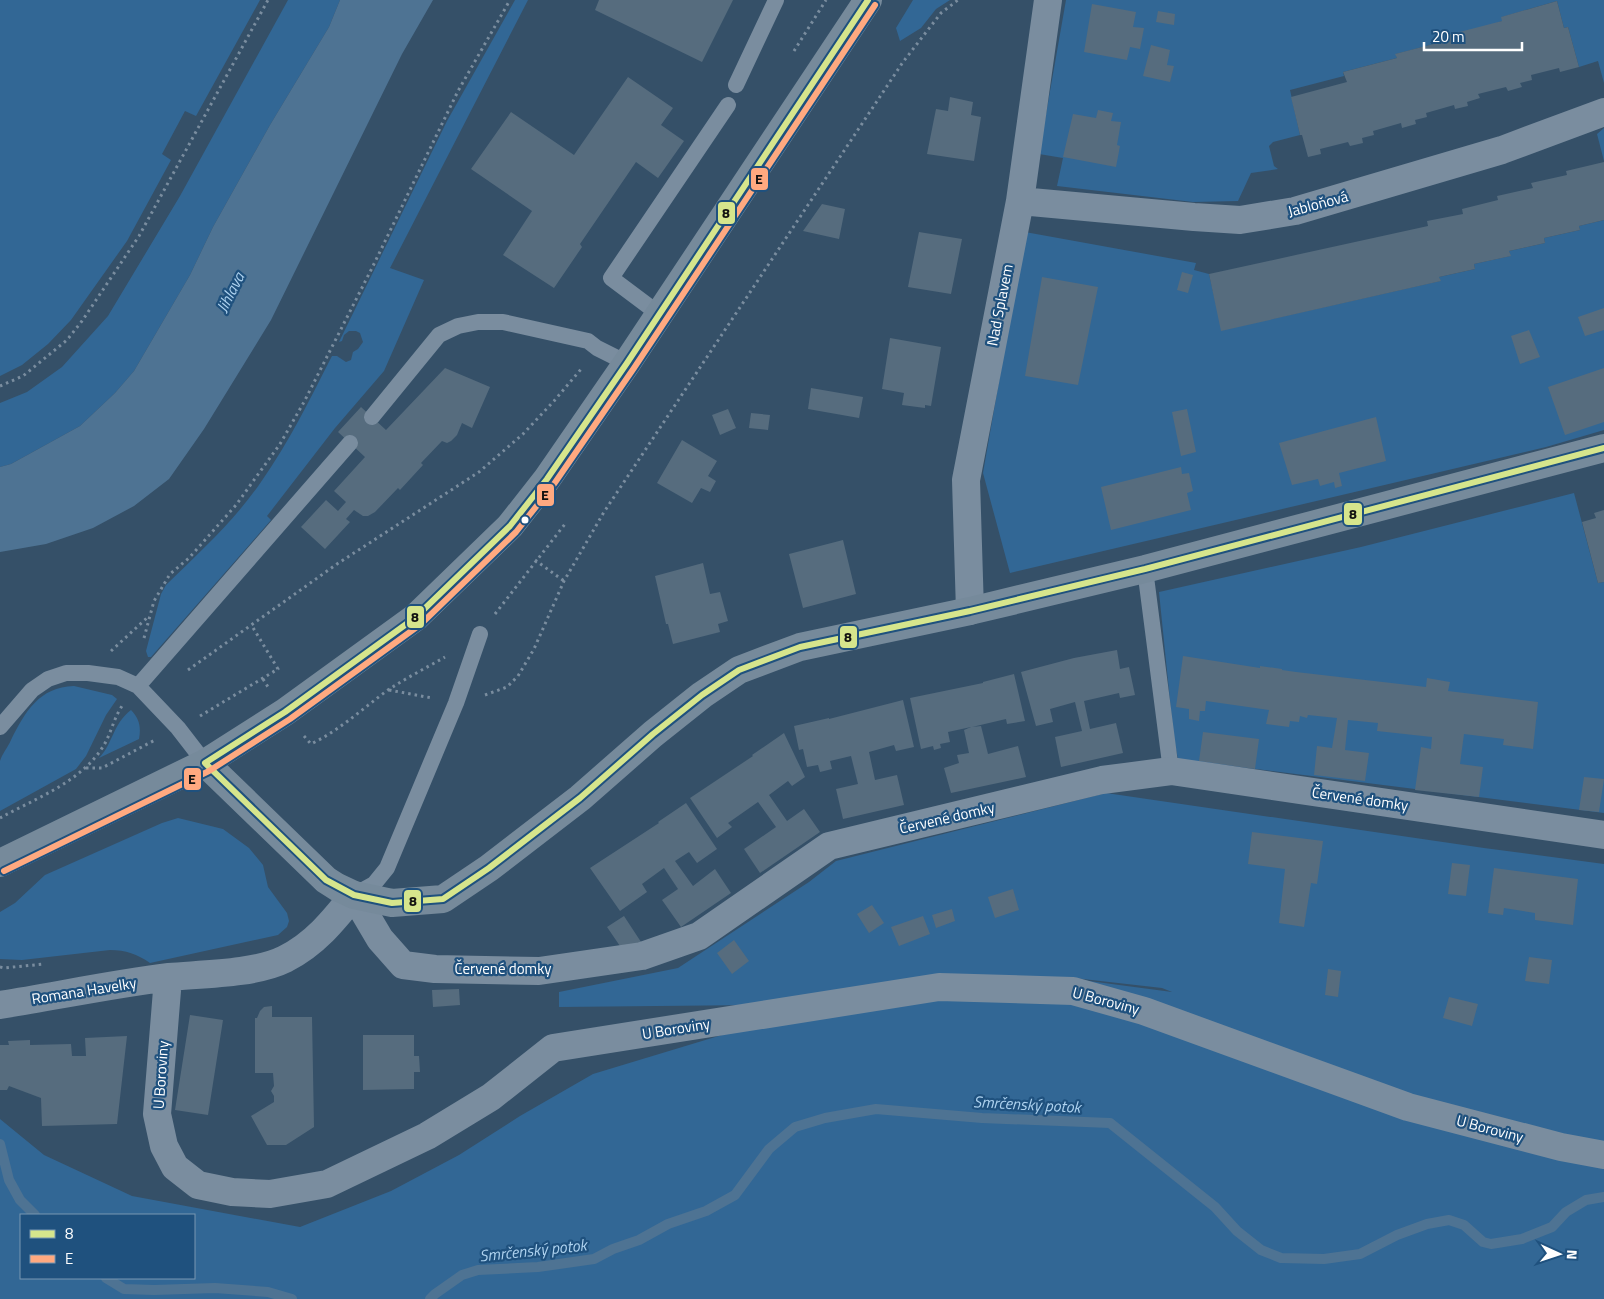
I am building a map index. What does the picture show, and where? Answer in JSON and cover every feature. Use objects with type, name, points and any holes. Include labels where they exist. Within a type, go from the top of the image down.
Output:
[{"type":"street","points":[[0,863],[205,762],[285,712],[408,623],[461,575],[510,526],[546,479],[627,363],[868,0]]},
{"type":"street","name":"Nad Splavem","points":[[970,611],[966,480],[1020,201],[1048,0]]},
{"type":"street","name":"Jabloňová","points":[[1020,201],[1240,220],[1295,211],[1502,150],[1604,112]]},
{"type":"street","points":[[205,762],[326,880],[337,887],[354,895],[392,903],[443,899],[497,862],[580,798],[653,734],[688,706],[739,670],[800,647],[970,611],[1145,569],[1604,448]]},
{"type":"street","name":"Červené domky","points":[[354,895],[380,939],[403,965],[435,969],[539,972],[642,956],[699,936],[829,846],[1102,780],[1171,771],[1604,836]]},
{"type":"street","points":[[168,978],[264,966],[284,960],[306,947],[331,924],[354,895]]},
{"type":"street","name":"Romana Havelky","points":[[0,1005],[168,978]]},
{"type":"street","name":"U Boroviny","points":[[168,978],[157,1114],[164,1146],[175,1167],[198,1185],[232,1192],[270,1194],[327,1184],[427,1136],[491,1097],[553,1048],[940,988],[1073,991],[1144,1011],[1408,1107],[1561,1147],[1604,1155]]},
{"type":"lane","points":[[736,85],[776,0]]},
{"type":"lane","points":[[659,314],[611,278],[728,105]]},
{"type":"lane","points":[[372,417],[439,335],[458,326],[478,322],[502,322],[588,341],[597,348],[627,363]]},
{"type":"lane","points":[[138,686],[350,443]]},
{"type":"lane","points":[[1145,569],[1171,771]]},
{"type":"lane","points":[[354,895],[374,884],[387,868],[456,703],[480,634]]},
{"type":"lane","points":[[0,726],[32,690],[48,679],[66,673],[88,673],[118,677],[138,686],[178,728],[205,762]]},
{"type":"path","points":[[0,386],[23,376],[67,340],[82,321],[139,236],[268,0]]},
{"type":"path","points":[[0,818],[71,780],[86,768],[104,745],[120,708],[138,686],[143,646],[154,601],[170,574],[189,558],[236,505],[280,444],[304,402],[372,268],[458,91],[510,0]]},
{"type":"path","points":[[311,744],[329,735],[389,690],[456,703],[507,687],[518,676],[534,649],[564,581],[604,512],[902,62],[941,13],[958,0]]},
{"type":"path","points":[[187,670],[252,626],[337,564],[479,472],[523,434],[554,401],[597,348]]},
{"type":"path","points":[[535,560],[564,581]]},
{"type":"path","points":[[88,673],[149,616]]},
{"type":"path","points":[[252,626],[278,670],[264,679]]},
{"type":"shaded area","points":[[0,0],[260,0],[196,116],[185,111],[162,154],[171,160],[127,241],[71,320],[48,344],[22,365],[0,376]]},
{"type":"shaded area","points":[[288,0],[340,0],[329,27],[270,125],[213,227],[190,275],[134,371],[115,393],[80,426],[11,464],[0,467],[0,403],[27,392],[62,367],[108,316],[180,196]]},
{"type":"shaded area","points":[[515,0],[528,0],[390,268],[424,280],[384,371],[335,428],[267,516],[271,520],[151,657],[148,657],[146,651],[161,594],[166,585],[228,523],[251,496],[290,436],[332,356],[337,356],[346,362],[351,360],[353,352],[363,342],[360,333],[349,331],[344,335],[342,341],[339,342],[447,121]]},
{"type":"shaded area","points":[[913,0],[950,0],[936,9],[921,28],[900,41],[896,28]]},
{"type":"shaded area","points":[[1066,0],[1604,0],[1604,83],[1598,61],[1579,67],[1568,27],[1564,28],[1557,1],[1502,17],[1502,21],[1449,40],[1396,54],[1397,58],[1343,72],[1344,76],[1290,90],[1300,135],[1273,142],[1269,146],[1274,166],[1278,169],[1251,173],[1238,201],[1193,202],[1057,186],[1063,158],[1039,154]]},
{"type":"shaded area","points":[[1604,128],[1604,161],[1597,134]]},
{"type":"shaded area","points":[[1604,220],[1604,430],[1546,447],[1010,573],[983,473],[1025,232],[1196,263],[1194,270],[1209,274],[1222,330],[1440,281],[1439,277],[1475,269],[1474,264],[1510,256],[1509,251],[1545,243],[1544,238],[1580,230],[1579,226]]},
{"type":"shaded area","points":[[1574,493],[1598,583],[1604,582],[1604,813],[1178,759],[1174,740],[1159,592],[1361,547]]},
{"type":"shaded area","points":[[74,686],[112,695],[117,699],[106,715],[86,756],[76,769],[0,811],[0,761],[22,720],[42,696],[62,687]]},
{"type":"shaded area","points":[[131,710],[139,724],[139,739],[99,758],[104,753],[120,722]]},
{"type":"shaded area","points":[[1106,793],[1604,864],[1604,1299],[0,1299],[0,1119],[44,1155],[132,1196],[300,1227],[391,1191],[459,1155],[520,1116],[593,1074],[904,980],[756,1005],[559,1007],[559,992],[678,968],[809,882],[836,861]],"holes":[[[1074,978],[1162,988],[1172,992]]]},
{"type":"shaded area","points":[[178,818],[223,829],[249,848],[263,865],[268,887],[287,913],[289,921],[287,927],[278,935],[150,963],[131,953],[110,950],[22,960],[0,959],[0,912],[15,903],[45,875],[162,823]]},
{"type":"water","name":"Jihlava","points":[[340,0],[433,0],[402,54],[271,320],[204,429],[169,479],[134,506],[93,528],[46,544],[0,552],[0,467],[11,464],[80,426],[115,393],[134,371],[190,275],[213,227],[270,125],[329,27]]},
{"type":"building","points":[[599,0],[733,0],[702,62],[595,10]]},
{"type":"building","points":[[1557,1],[1564,28],[1568,27],[1579,67],[1560,72],[1559,68],[1531,75],[1532,80],[1520,83],[1522,87],[1508,91],[1506,87],[1478,94],[1480,98],[1467,102],[1468,106],[1455,109],[1454,105],[1426,113],[1427,117],[1415,120],[1416,124],[1402,128],[1401,123],[1373,131],[1374,135],[1362,138],[1363,143],[1350,146],[1348,142],[1320,149],[1321,154],[1308,157],[1302,135],[1300,135],[1291,97],[1347,82],[1343,72],[1397,58],[1395,54],[1449,40],[1448,35],[1502,21],[1501,17]]},
{"type":"building","points":[[1092,4],[1136,12],[1133,27],[1144,28],[1140,49],[1130,47],[1127,60],[1084,52]]},
{"type":"building","points":[[1158,11],[1175,14],[1174,25],[1156,22]]},
{"type":"building","points":[[1151,45],[1170,50],[1167,65],[1174,66],[1170,82],[1143,76]]},
{"type":"building","points":[[628,77],[673,108],[661,125],[684,141],[658,178],[636,162],[580,244],[582,247],[554,288],[503,255],[532,211],[471,169],[511,112],[574,155]]},
{"type":"building","points":[[950,97],[973,102],[971,115],[981,117],[974,161],[927,154],[936,109],[948,111]]},
{"type":"building","points":[[1098,110],[1113,113],[1111,121],[1121,122],[1117,145],[1120,146],[1116,167],[1063,157],[1073,114],[1096,118]]},
{"type":"building","points":[[1604,162],[1604,220],[1579,226],[1580,230],[1544,238],[1545,243],[1509,251],[1511,256],[1474,264],[1475,269],[1439,277],[1441,281],[1221,331],[1209,274],[1428,226],[1427,221],[1463,214],[1462,209],[1498,200],[1497,196],[1533,188],[1531,183],[1567,175],[1566,171]]},
{"type":"building","points":[[822,204],[845,209],[839,239],[803,231]]},
{"type":"building","points":[[919,232],[962,239],[951,294],[908,287]]},
{"type":"building","points":[[1182,272],[1193,275],[1188,293],[1177,290]]},
{"type":"building","points":[[1042,277],[1098,287],[1078,385],[1025,376]]},
{"type":"building","points":[[1604,308],[1604,330],[1585,336],[1578,317]]},
{"type":"building","points":[[1529,330],[1540,357],[1520,364],[1511,336]]},
{"type":"building","points":[[890,338],[941,347],[931,406],[925,405],[925,408],[902,405],[904,393],[882,389]]},
{"type":"building","points":[[445,368],[490,387],[472,428],[462,423],[457,435],[447,443],[442,441],[421,463],[423,465],[400,490],[398,488],[375,512],[368,516],[363,516],[354,510],[346,519],[350,522],[325,549],[301,527],[326,500],[338,511],[346,502],[334,491],[365,457],[338,432],[361,407],[386,430]]},
{"type":"building","points":[[1604,368],[1604,422],[1565,435],[1548,387]]},
{"type":"building","points":[[811,388],[863,397],[859,418],[808,409]]},
{"type":"building","points":[[728,409],[736,428],[720,435],[712,415]]},
{"type":"building","points":[[1187,409],[1196,452],[1181,456],[1172,412]]},
{"type":"building","points":[[751,413],[770,415],[768,430],[749,428]]},
{"type":"building","points":[[1376,417],[1386,461],[1339,473],[1342,486],[1335,488],[1334,482],[1320,486],[1318,479],[1292,485],[1279,443]]},
{"type":"building","points":[[682,440],[717,461],[708,476],[716,481],[710,492],[701,488],[692,503],[657,483]]},
{"type":"building","points":[[1181,467],[1182,474],[1189,473],[1193,491],[1187,493],[1191,510],[1111,530],[1101,487]]},
{"type":"building","points":[[1604,510],[1604,582],[1598,583],[1582,522],[1596,518],[1594,513]]},
{"type":"building","points":[[843,540],[856,594],[803,608],[789,554]]},
{"type":"building","points":[[703,563],[710,594],[720,592],[728,621],[718,624],[720,632],[673,644],[668,624],[666,624],[655,576]]},
{"type":"building","points":[[1117,650],[1120,669],[1129,667],[1135,695],[1120,698],[1119,693],[1084,701],[1090,729],[1116,723],[1123,753],[1061,767],[1055,737],[1082,731],[1075,702],[1050,709],[1053,722],[1036,726],[1021,672],[1074,658]]},
{"type":"building","points":[[1183,656],[1260,668],[1260,666],[1426,687],[1427,678],[1450,682],[1448,691],[1538,702],[1533,749],[1503,745],[1504,739],[1464,734],[1460,764],[1483,767],[1479,797],[1415,790],[1421,747],[1431,749],[1432,737],[1377,731],[1378,723],[1348,720],[1345,750],[1369,753],[1365,781],[1314,775],[1317,746],[1332,748],[1337,718],[1308,715],[1307,718],[1300,716],[1299,722],[1290,721],[1289,727],[1266,724],[1269,710],[1206,701],[1205,711],[1200,711],[1199,721],[1189,719],[1189,709],[1176,707]]},
{"type":"building","points":[[1014,674],[1025,721],[1007,724],[1006,719],[972,727],[981,726],[988,754],[1018,746],[1026,777],[951,793],[944,768],[959,763],[957,755],[969,753],[964,730],[971,727],[948,732],[950,742],[940,744],[941,748],[934,750],[933,746],[921,749],[910,698],[983,683]]},
{"type":"building","points":[[903,700],[914,747],[896,751],[894,745],[869,752],[875,780],[897,775],[904,805],[843,819],[836,789],[858,784],[851,756],[830,761],[832,769],[820,772],[818,765],[807,767],[803,749],[799,750],[794,726]]},
{"type":"building","points":[[1203,732],[1259,739],[1255,769],[1199,761]]},
{"type":"building","points":[[784,733],[805,777],[792,786],[788,781],[769,795],[787,821],[804,809],[820,832],[760,873],[744,849],[776,827],[758,802],[728,823],[732,827],[717,838],[690,798]]},
{"type":"building","points":[[1584,777],[1604,779],[1599,812],[1579,810]]},
{"type":"building","points":[[686,803],[717,849],[697,863],[689,852],[675,861],[693,886],[715,869],[731,893],[681,927],[662,900],[678,889],[664,868],[642,884],[647,892],[620,911],[590,868]]},
{"type":"building","points":[[1252,832],[1323,841],[1317,884],[1311,883],[1304,927],[1279,923],[1285,869],[1248,864]]},
{"type":"building","points":[[1452,863],[1470,865],[1466,896],[1448,894]]},
{"type":"building","points":[[1494,868],[1578,879],[1573,925],[1535,920],[1535,913],[1504,908],[1503,915],[1488,913]]},
{"type":"building","points":[[1013,889],[1019,910],[995,918],[988,897]]},
{"type":"building","points":[[872,905],[884,923],[869,933],[857,914]]},
{"type":"building","points":[[952,909],[955,921],[936,928],[932,915]]},
{"type":"building","points":[[624,916],[643,945],[622,949],[607,927]]},
{"type":"building","points":[[923,916],[930,934],[899,946],[891,927]]},
{"type":"building","points":[[734,940],[749,961],[732,974],[717,953]]},
{"type":"building","points":[[1529,957],[1552,960],[1549,984],[1525,981]]},
{"type":"building","points":[[1328,969],[1341,971],[1338,997],[1325,995]]},
{"type":"building","points":[[459,989],[460,1005],[433,1007],[432,990]]},
{"type":"building","points":[[1449,997],[1478,1004],[1472,1026],[1443,1018]]},
{"type":"building","points":[[272,1006],[272,1017],[312,1017],[314,1127],[286,1145],[267,1145],[251,1116],[274,1102],[274,1096],[271,1091],[274,1086],[273,1073],[255,1073],[255,1018],[257,1018],[264,1007]]},
{"type":"building","points":[[190,1015],[223,1020],[208,1115],[175,1110]]},
{"type":"building","points":[[363,1035],[414,1035],[414,1056],[419,1056],[420,1072],[414,1072],[414,1089],[363,1090]]},
{"type":"building","points":[[127,1036],[117,1124],[42,1126],[41,1098],[9,1086],[7,1090],[0,1090],[0,1045],[9,1045],[8,1041],[30,1040],[30,1045],[71,1044],[72,1056],[86,1056],[85,1038]]},
{"type":"waterway","name":"Smrčenský potok","points":[[430,1299],[462,1275],[478,1270],[538,1267],[594,1259],[613,1249],[639,1240],[668,1224],[706,1211],[735,1195],[769,1149],[795,1127],[825,1118],[876,1109],[982,1118],[1110,1123],[1215,1207],[1237,1231],[1261,1250],[1281,1258],[1324,1259],[1360,1254],[1397,1235],[1427,1224],[1449,1220],[1464,1225],[1483,1242],[1491,1244],[1522,1239],[1552,1227],[1566,1212],[1586,1200],[1604,1197]]},
{"type":"waterway","name":"Smrčenský potok","points":[[0,1144],[9,1180],[20,1200],[34,1214]]},
{"type":"waterway","name":"Smrčenský potok","points":[[108,1279],[124,1289],[215,1288],[268,1292],[292,1299]]},
{"type":"transit line","name":"8","points":[[205,763],[285,712],[416,617],[510,526],[547,479],[627,363],[868,0]]},
{"type":"transit line","name":"E","points":[[4,871],[209,771],[290,719],[421,624],[516,532],[554,484],[634,368],[875,5]]},
{"type":"transit line","name":"8","points":[[205,763],[326,880],[354,895],[392,903],[443,899],[489,868],[580,798],[653,734],[702,695],[739,670],[800,647],[970,611],[1145,569],[1604,448]]}]
